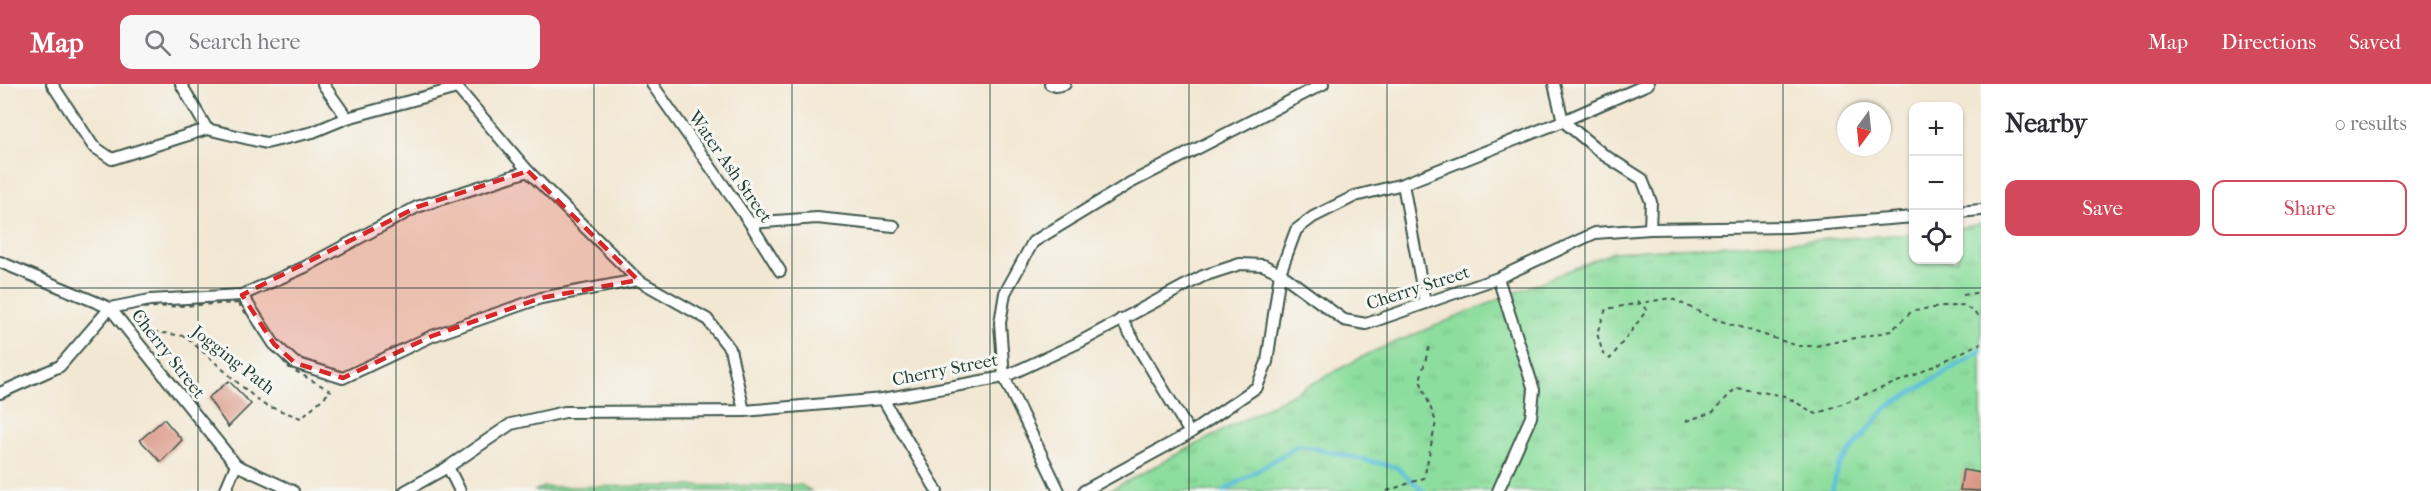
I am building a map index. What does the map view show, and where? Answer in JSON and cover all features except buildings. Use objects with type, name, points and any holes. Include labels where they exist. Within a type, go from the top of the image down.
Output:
[{"type":"street","points":[[52,84],[93,146],[112,159],[207,129],[266,143],[314,132],[347,118],[456,86],[528,171],[638,280],[707,319],[730,349],[744,411]]},
{"type":"street","points":[[181,84],[207,129]]},
{"type":"street","points":[[323,84],[347,118]]},
{"type":"street","name":"Water Ash Street","points":[[652,84],[750,223],[780,271]]},
{"type":"street","points":[[1050,84],[1056,86],[1065,84]]},
{"type":"street","points":[[1059,491],[1004,377],[1000,323],[1005,293],[1033,242],[1130,183],[1323,84]]},
{"type":"street","points":[[1554,84],[1563,121],[1604,155],[1642,179],[1651,202],[1650,229]]},
{"type":"street","points":[[1084,491],[1190,433],[1257,387],[1267,362],[1280,273],[1296,230],[1313,217],[1355,196],[1403,184],[1563,121],[1648,84]]},
{"type":"street","points":[[0,393],[60,366],[110,308],[150,300],[242,295],[305,267],[417,207],[528,171]]},
{"type":"street","points":[[1403,184],[1425,303]]},
{"type":"street","points":[[1963,212],[1981,210]]},
{"type":"street","name":"Cherry Street","points":[[405,491],[448,467],[511,424],[565,412],[744,411],[883,399],[1004,377],[1080,342],[1203,276],[1240,264],[1263,265],[1280,273],[1344,320],[1366,324],[1498,278],[1595,233],[1650,229],[1788,227],[1909,217]]},
{"type":"street","points":[[750,223],[817,218],[894,226]]},
{"type":"street","name":"Cherry Street","points":[[0,262],[110,308],[237,465],[293,491]]},
{"type":"street","points":[[1498,278],[1534,390],[1531,417],[1498,491]]},
{"type":"street","points":[[242,295],[274,344],[295,363],[343,378],[432,336],[541,298],[638,280]]},
{"type":"street","points":[[1121,319],[1190,433]]},
{"type":"street","points":[[883,399],[937,491]]},
{"type":"street","points":[[225,491],[237,465]]},
{"type":"street","points":[[448,467],[460,491]]},
{"type":"path","points":[[1963,296],[1981,292]]},
{"type":"path","points":[[1637,301],[1647,310],[1610,359],[1603,354],[1597,333],[1606,309],[1637,301],[1670,298],[1715,319],[1798,346],[1815,346],[1891,331],[1913,310],[1964,305],[1981,318]]},
{"type":"path","name":"Jogging Path","points":[[238,303],[288,367],[331,391],[301,418],[262,404],[185,336],[141,330],[138,308],[238,303]]},
{"type":"path","points":[[1686,421],[1713,412],[1736,388],[1785,396],[1816,414],[1915,375],[1981,343]]},
{"type":"path","points":[[1387,491],[1424,478],[1436,422],[1420,380],[1430,344]]},
{"type":"highlighted area","points":[[528,171],[638,280],[541,298],[432,336],[343,378],[295,363],[274,344],[242,295],[417,207]]},
{"type":"green space","points":[[1981,224],[1981,491],[1108,491],[1372,352],[1613,252],[1909,234],[1909,264],[1963,264],[1963,227]]},
{"type":"green space","points":[[801,485],[811,491],[534,491],[544,487]]},
{"type":"waterway","points":[[1832,491],[1839,465],[1886,408],[1981,351]]},
{"type":"waterway","points":[[1224,491],[1299,445],[1396,467],[1424,491]]}]
